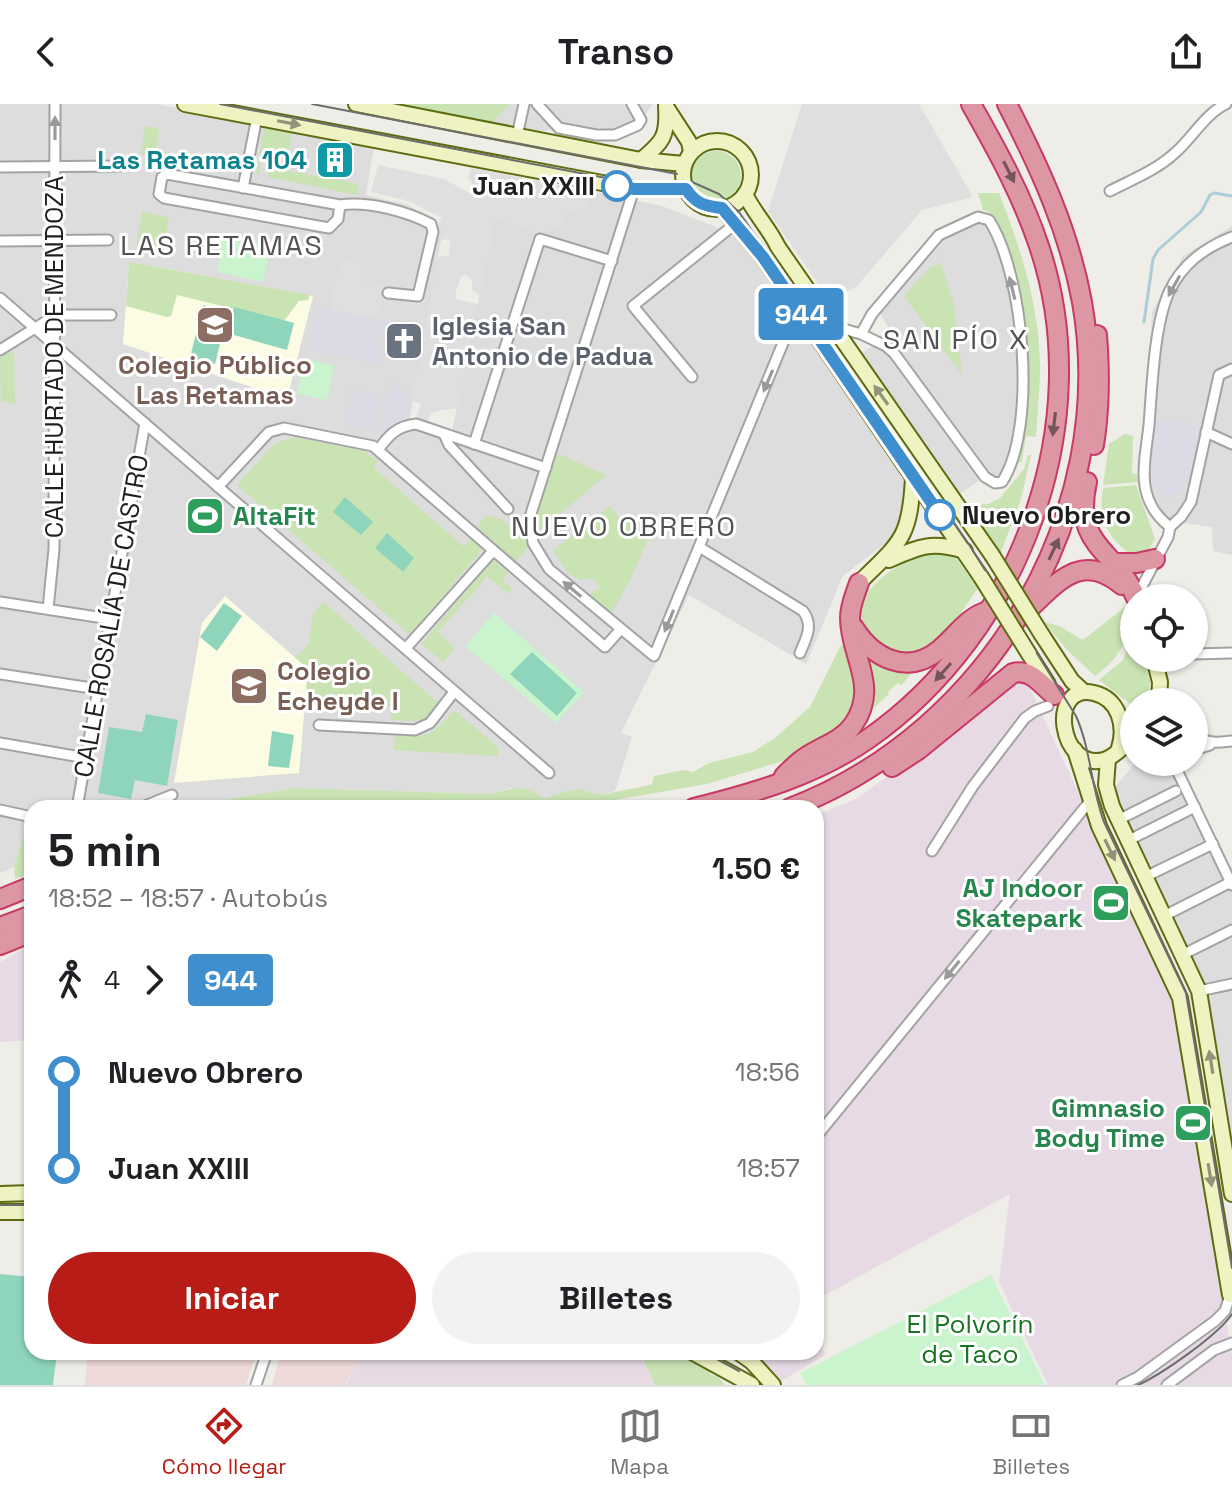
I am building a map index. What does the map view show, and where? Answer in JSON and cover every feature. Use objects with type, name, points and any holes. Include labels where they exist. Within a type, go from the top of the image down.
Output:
[{"type":"highway","points":[[724,800],[770,788],[820,766],[867,740],[919,699],[969,643],[990,610],[1020,554],[1043,493],[1057,397],[1058,347],[1052,297],[1040,247],[1013,181],[971,104]]},
{"type":"highway","points":[[807,800],[858,776],[911,739],[941,712],[997,650],[1019,619],[1058,541],[1071,503],[1082,454],[1087,351],[1082,302],[1062,225],[1042,172],[1007,104]]},
{"type":"highway","points":[[1082,302],[1096,320],[1100,367],[1098,419],[1083,501],[1084,518],[1091,538],[1131,584]]},
{"type":"highway","points":[[1112,563],[1155,559]]},
{"type":"highway","points":[[1019,619],[1061,579],[1082,571],[1108,574],[1120,584]]},
{"type":"highway","points":[[770,788],[803,759],[842,737],[854,724],[863,704],[865,685],[850,621],[851,605],[859,583]]},
{"type":"highway","points":[[850,621],[861,639],[876,654],[889,661],[903,662],[935,654],[973,615],[990,610]]},
{"type":"highway","points":[[858,776],[888,769],[918,750],[1013,673],[1024,671],[1030,674],[1051,701]]},
{"type":"highway","points":[[0,899],[24,889]]},
{"type":"highway","points":[[0,927],[24,918]]},
{"type":"highway","points":[[0,945],[24,935]]},
{"type":"main road","points":[[185,104],[634,189],[686,189]]},
{"type":"main road","points":[[356,104],[641,160],[688,158],[711,141]]},
{"type":"main road","points":[[641,160],[663,139],[669,105]]},
{"type":"main road","points":[[669,105],[697,135],[737,147],[746,158],[751,173],[745,194],[732,205],[722,208],[704,206],[693,200],[686,189],[689,142],[669,105]]},
{"type":"main road","points":[[745,194],[992,555],[1072,681],[1084,692],[1103,696],[1118,713],[1122,730],[1106,785],[1127,841],[1199,991],[1232,1194]]},
{"type":"main road","points":[[722,208],[763,257],[965,551],[1029,654],[1051,701],[1064,713]]},
{"type":"main road","points":[[859,583],[896,548],[905,532],[913,476]]},
{"type":"main road","points":[[880,564],[916,548],[941,544],[965,551]]},
{"type":"main road","points":[[1084,692],[1068,701],[1064,728],[1075,750],[1099,826],[1180,998],[1223,1220],[1230,1295]]},
{"type":"main road","points":[[1075,750],[1090,759],[1113,754],[1120,749]]},
{"type":"main road","points":[[0,1194],[24,1193]]},
{"type":"main road","points":[[0,1212],[24,1212]]},
{"type":"main road","points":[[707,1360],[752,1385]]},
{"type":"main road","points":[[749,1360],[773,1385]]},
{"type":"street","name":"CALLE HURTADO DE MENDOZA","points":[[48,609],[54,549],[55,104]]},
{"type":"street","points":[[517,136],[524,104]]},
{"type":"street","points":[[537,104],[559,128],[596,135],[615,135],[638,125],[641,120],[632,104]]},
{"type":"street","points":[[1110,191],[1157,168],[1177,152],[1215,109],[1226,104]]},
{"type":"street","points":[[243,188],[257,117]]},
{"type":"street","points":[[0,167],[120,166]]},
{"type":"street","points":[[340,205],[338,219],[329,228],[164,198],[159,194],[162,177],[167,174],[340,205],[352,203],[404,214],[431,224],[433,232],[418,296],[388,293]]},
{"type":"street","points":[[634,189],[530,517],[533,543],[549,569],[654,656],[797,309]]},
{"type":"street","points":[[833,326],[861,334],[894,353],[985,477],[995,483],[1002,482],[1019,429],[1023,355],[1019,317],[996,230],[989,220],[978,217],[939,235],[872,314],[861,334]]},
{"type":"street","points":[[692,377],[633,306],[735,224]]},
{"type":"street","points":[[1170,527],[1156,515],[1146,490],[1145,471],[1163,311],[1169,292],[1191,261],[1205,250],[1232,237]]},
{"type":"street","points":[[474,444],[540,239],[612,261]]},
{"type":"street","points":[[0,241],[108,240]]},
{"type":"street","points":[[0,298],[549,773]]},
{"type":"street","points":[[0,350],[56,315],[111,315]]},
{"type":"street","points":[[1143,584],[1168,537],[1170,527],[1191,502],[1219,375],[1232,369]]},
{"type":"street","name":"CALLE ROSALÍA DE CASTRO","points":[[78,800],[145,423]]},
{"type":"street","points":[[378,450],[393,431],[404,425],[420,425],[546,468]]},
{"type":"street","points":[[218,487],[269,432],[284,428],[373,446],[605,647],[620,630]]},
{"type":"street","points":[[1206,432],[1232,444]]},
{"type":"street","points":[[444,434],[449,445],[508,509]]},
{"type":"street","points":[[701,548],[803,611],[810,628],[800,653]]},
{"type":"street","points":[[406,648],[493,551]]},
{"type":"street","points":[[0,602],[110,619]]},
{"type":"street","points":[[1208,654],[1232,653]]},
{"type":"street","points":[[0,674],[98,689]]},
{"type":"street","points":[[319,725],[415,730],[430,723],[454,692]]},
{"type":"street","points":[[932,851],[973,786],[1025,718],[1051,701]]},
{"type":"street","points":[[1208,746],[1232,741]]},
{"type":"street","points":[[1208,742],[1217,743]]},
{"type":"street","points":[[0,743],[86,758]]},
{"type":"street","points":[[1164,916],[1231,883],[1180,776]]},
{"type":"street","points":[[1118,820],[1176,791]]},
{"type":"street","points":[[160,800],[172,795]]},
{"type":"street","points":[[824,1127],[1090,801]]},
{"type":"street","points":[[1127,841],[1195,807]]},
{"type":"street","points":[[0,810],[24,815]]},
{"type":"street","points":[[1145,877],[1213,844]]},
{"type":"street","points":[[1182,955],[1232,930]]},
{"type":"street","points":[[1199,991],[1232,984]]},
{"type":"street","points":[[1122,1385],[1138,1377],[1215,1321],[1225,1311],[1230,1295]]},
{"type":"street","points":[[1167,1385],[1214,1350],[1232,1343]]},
{"type":"street","points":[[256,1385],[264,1360]]},
{"type":"street","points":[[752,1362],[752,1385]]},
{"type":"shaded area","points":[[0,104],[157,104],[374,146],[366,195],[409,205],[443,229],[410,418],[452,432],[495,218],[565,211],[585,214],[590,191],[662,206],[714,226],[741,241],[895,464],[906,488],[898,533],[843,576],[806,664],[689,595],[621,733],[632,737],[615,791],[599,795],[581,789],[543,799],[510,788],[488,794],[294,788],[225,800],[24,800],[24,835],[14,867],[0,873]]},
{"type":"shaded area","points":[[356,104],[653,104],[638,125],[615,135],[559,128],[517,136]]},
{"type":"shaded area","points":[[802,104],[919,104],[973,197],[922,210],[857,286],[830,301],[768,211]]},
{"type":"shaded area","points":[[378,165],[444,179],[477,197],[478,191],[468,178],[471,168],[590,191],[585,217],[565,211],[561,231],[549,225],[546,236],[495,219],[480,295],[472,290],[472,280],[465,274],[456,291],[456,299],[478,304],[458,408],[433,412],[428,424],[415,420],[421,404],[413,401],[438,257],[449,255],[450,239],[441,240],[443,229],[438,225],[442,218],[409,201],[371,192]]},
{"type":"shaded area","points":[[969,220],[989,220],[1019,317],[1019,429],[1002,482],[984,477],[956,497],[858,355],[891,334],[878,308],[939,235]]},
{"type":"shaded area","points":[[1232,226],[1232,555],[1213,551],[1212,527],[1155,519],[1143,494],[1152,312],[1183,256]]},
{"type":"shaded area","points":[[340,259],[368,265],[365,281],[385,285],[378,319],[330,311]]},
{"type":"shaded area","name":"Colegio Público Las Retamas","points":[[129,262],[313,296],[287,399],[123,344]]},
{"type":"shaded area","points":[[318,308],[388,321],[385,332],[379,331],[375,348],[382,350],[379,364],[310,350]]},
{"type":"shaded area","points":[[390,380],[407,392],[409,418],[397,421],[380,437]]},
{"type":"shaded area","points":[[352,390],[380,395],[372,429],[345,423]]},
{"type":"shaded area","points":[[1158,419],[1201,426],[1184,492],[1178,490],[1169,501],[1158,496],[1156,485],[1149,483]]},
{"type":"shaded area","name":"Colegio Echeyde I","points":[[225,596],[308,669],[299,773],[174,783],[202,623]]},
{"type":"shaded area","points":[[1024,675],[1174,1001],[1232,1355],[1232,1385],[1048,1385],[999,1282],[1010,1194],[824,1296],[824,812],[858,798]]},
{"type":"shaded area","points":[[1124,776],[1186,776],[1232,869],[1232,1185],[1201,985],[1118,810],[1115,787]]},
{"type":"shaded area","points":[[24,948],[24,1040],[0,1042],[0,962]]},
{"type":"shaded area","points":[[87,1360],[254,1360],[246,1385],[85,1385]]},
{"type":"shaded area","points":[[279,1360],[358,1360],[345,1385],[272,1385]]},
{"type":"shaded area","points":[[358,1360],[641,1360],[655,1385],[346,1385]]},
{"type":"shaded area","points":[[754,1360],[817,1360],[780,1382]]},
{"type":"green space","points":[[399,104],[510,104],[492,122]]},
{"type":"green space","points":[[145,126],[159,129],[157,151],[237,166],[232,170],[141,154]]},
{"type":"green space","points":[[264,128],[292,133],[288,155],[262,152],[259,175],[256,174]]},
{"type":"green space","points":[[716,151],[733,159],[741,176],[733,193],[716,201],[699,193],[691,176],[699,159]]},
{"type":"green space","points":[[269,167],[359,184],[357,195],[268,177]]},
{"type":"green space","points":[[978,193],[999,193],[1022,259],[1037,328],[1040,375],[1036,437],[1026,436],[1022,462],[1014,472],[1023,434],[1027,385],[1006,246],[997,223],[989,212],[983,210]]},
{"type":"green space","points":[[142,211],[169,218],[163,254],[136,251]]},
{"type":"green space","points":[[223,236],[271,245],[263,282],[217,272]]},
{"type":"green space","points":[[129,262],[310,295],[308,300],[299,301],[284,321],[177,295],[171,316],[167,317],[126,306]]},
{"type":"green space","points":[[941,263],[954,305],[962,375],[904,296],[929,268]]},
{"type":"green space","points":[[203,305],[228,311],[215,364],[190,358]]},
{"type":"green space","points":[[234,307],[294,323],[287,350],[227,333]]},
{"type":"green space","points":[[14,351],[15,404],[1,401],[0,357]]},
{"type":"green space","points":[[304,359],[334,365],[327,400],[297,394]]},
{"type":"green space","points":[[1125,434],[1133,436],[1132,474],[1137,474],[1138,482],[1103,485],[1109,444]]},
{"type":"green space","points":[[294,437],[364,451],[378,461],[373,467],[464,547],[471,539],[482,550],[410,635],[237,485],[274,444]]},
{"type":"green space","points":[[555,455],[606,475],[536,534],[537,513]]},
{"type":"green space","points":[[1028,455],[1031,455],[1021,499],[1001,552],[966,506],[988,504],[1000,498],[1024,469]]},
{"type":"green space","points":[[1136,485],[1155,539],[1149,549],[1134,557],[1106,527],[1102,500],[1103,488]]},
{"type":"green space","points":[[345,497],[373,522],[361,535],[333,512]]},
{"type":"green space","points":[[610,506],[625,525],[639,514],[645,520],[657,518],[632,576],[611,614],[588,595],[601,587],[592,578],[580,580],[568,573],[553,550]]},
{"type":"green space","points":[[486,515],[501,519],[530,545],[516,561],[477,527]]},
{"type":"green space","points":[[387,533],[414,558],[403,572],[375,548]]},
{"type":"green space","points":[[942,552],[956,558],[978,588],[957,619],[939,639],[919,652],[903,654],[877,647],[863,625],[861,611],[874,585],[900,565]]},
{"type":"green space","points":[[493,560],[508,573],[502,580],[512,589],[508,593],[487,577],[438,632],[455,648],[443,662],[421,644]]},
{"type":"green space","points":[[323,601],[440,705],[424,719],[407,721],[391,720],[391,706],[305,703],[308,669],[295,657],[309,644],[313,614]]},
{"type":"green space","points":[[224,603],[242,616],[217,651],[200,637]]},
{"type":"green space","points":[[1120,611],[1120,651],[1095,676],[1068,651],[1044,622],[1059,626],[1083,640]]},
{"type":"green space","points":[[494,613],[584,692],[556,723],[465,646]]},
{"type":"green space","points":[[841,645],[847,648],[856,678],[855,698],[843,725],[783,761],[707,784],[614,800],[225,800],[294,788],[488,794],[524,789],[543,799],[581,789],[599,795],[646,786],[652,784],[654,776],[683,770],[693,772],[709,763],[753,752],[775,738],[810,707]]},
{"type":"green space","points":[[532,652],[577,693],[557,716],[510,674]]},
{"type":"green space","points":[[866,656],[886,667],[917,668],[864,717]]},
{"type":"green space","points":[[1120,662],[1120,672],[1147,672],[1150,681],[1149,688],[1120,688],[1120,696],[1099,680]]},
{"type":"green space","points":[[454,710],[499,748],[497,756],[394,750],[395,734],[429,734]]},
{"type":"green space","points":[[146,714],[178,720],[167,786],[135,780],[131,799],[98,793],[109,727],[142,732]]},
{"type":"green space","points":[[272,731],[294,735],[289,768],[268,766]]},
{"type":"green space","points":[[24,834],[24,876],[15,879],[14,867]]},
{"type":"green space","points":[[0,1274],[24,1276],[24,1360],[56,1360],[53,1385],[0,1385]]},
{"type":"green space","name":"El Polvorín de Taco","points":[[991,1275],[1045,1385],[806,1385],[800,1373]]},
{"type":"green space","points":[[643,1360],[685,1360],[712,1369],[710,1374],[725,1385],[655,1385]]},
{"type":"waterway","points":[[1144,322],[1153,259],[1158,250],[1201,212],[1210,195],[1232,196]]},
{"type":"tram line","points":[[220,104],[622,181],[692,182],[719,194],[739,212],[970,546],[1076,716],[1104,822],[1186,993],[1232,1268]]},
{"type":"tram line","points":[[312,104],[677,174]]},
{"type":"tram line","points":[[0,1205],[24,1205]]},
{"type":"tram line","points":[[1138,1385],[1188,1354],[1232,1314]]},
{"type":"tram line","points":[[719,1360],[739,1371]]},
{"type":"bus line","name":"944","points":[[617,186],[686,189],[693,200],[704,206],[722,208],[763,257],[940,515]]},
{"type":"place","name":"Las Retamas 104","points":[[335,160]]},
{"type":"place","name":"Juan XXIII","points":[[617,186]]},
{"type":"place","name":"Colegio Público Las Retamas","points":[[215,325]]},
{"type":"place","name":"Iglesia San Antonio de Padua","points":[[404,341]]},
{"type":"place","name":"Nuevo Obrero","points":[[940,515]]},
{"type":"place","name":"AltaFit","points":[[205,516]]},
{"type":"place","name":"Colegio Echeyde I","points":[[249,686]]},
{"type":"place","name":"AJ Indoor Skatepark","points":[[1111,903]]},
{"type":"place","name":"Gimnasio Body Time","points":[[1193,1123]]},
{"type":"district","name":"LAS RETAMAS","points":[[222,245]]},
{"type":"district","name":"SAN PÍO X","points":[[956,339]]},
{"type":"district","name":"NUEVO OBRERO","points":[[624,526]]}]
